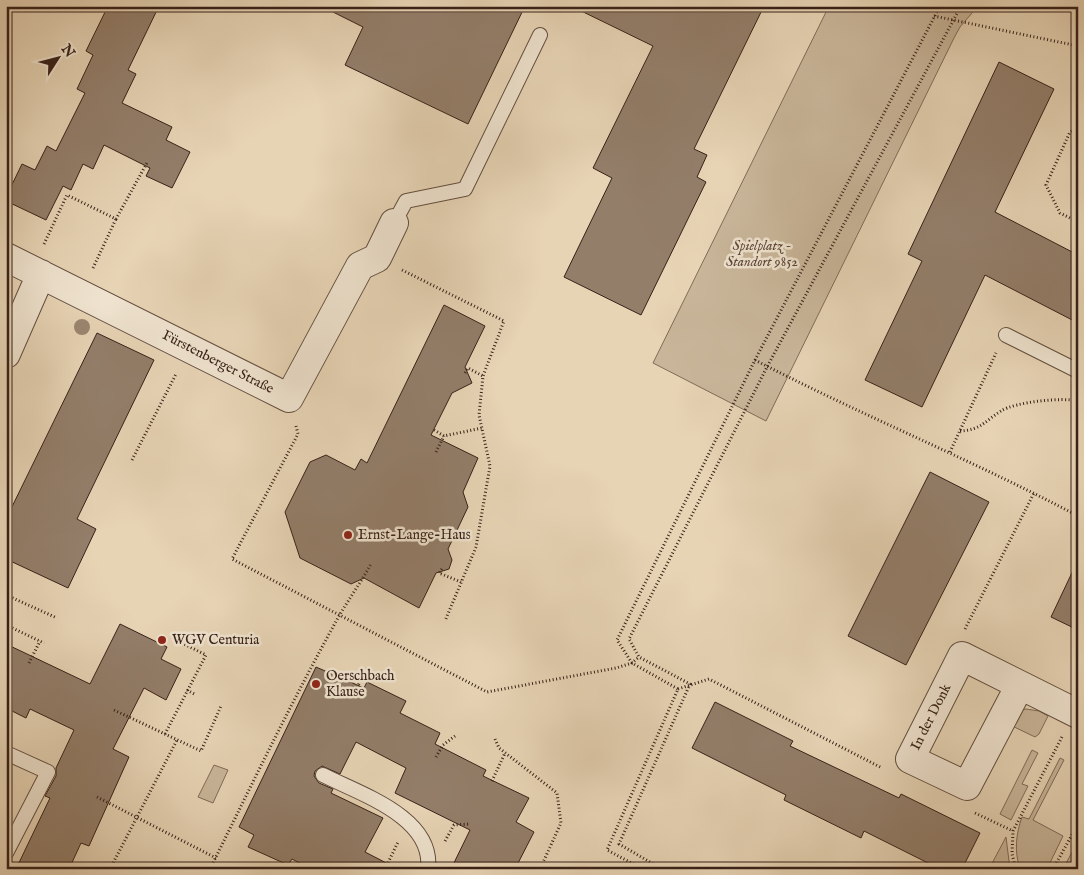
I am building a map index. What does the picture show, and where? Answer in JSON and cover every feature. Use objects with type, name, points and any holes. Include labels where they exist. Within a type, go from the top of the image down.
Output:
[{"type":"street","points":[[377,258],[394,223]]},
{"type":"street","name":"Fürstenberger Straße","points":[[6,257],[289,398],[360,266],[377,258]]},
{"type":"street","points":[[6,354],[36,271]]},
{"type":"street","points":[[962,656],[1076,714]]},
{"type":"street","name":"In der Donk","points":[[962,656],[910,758],[967,786],[1020,685]]},
{"type":"lane","points":[[394,223],[406,201],[465,189],[540,35]]},
{"type":"lane","points":[[1006,335],[1078,372]]},
{"type":"lane","points":[[6,753],[48,772],[6,853]]},
{"type":"lane","points":[[322,775],[398,813],[416,828],[424,841],[429,860],[428,869]]},
{"type":"path","points":[[678,689],[632,663],[617,640],[755,360],[940,6]]},
{"type":"path","points":[[690,684],[639,656],[629,640],[767,367],[961,6]]},
{"type":"path","points":[[934,16],[1078,46]]},
{"type":"path","points":[[1078,128],[1070,132],[1046,185],[1060,214],[1078,222]]},
{"type":"path","points":[[81,293],[116,219],[148,160]]},
{"type":"path","points":[[36,271],[67,195],[116,219]]},
{"type":"path","points":[[377,258],[504,321],[483,376],[479,415],[490,466],[476,547],[445,621]]},
{"type":"path","points":[[950,452],[1006,335]]},
{"type":"path","points":[[132,460],[189,347]]},
{"type":"path","points":[[755,360],[796,382],[950,452],[1078,516]]},
{"type":"path","points":[[465,373],[468,368],[483,376]]},
{"type":"path","points":[[289,398],[298,434],[232,559],[487,692],[616,668],[632,663],[639,656]]},
{"type":"path","points":[[960,431],[973,430],[1002,410],[1018,404],[1066,398],[1078,401]]},
{"type":"path","points":[[434,430],[444,436],[482,428]]},
{"type":"path","points":[[436,452],[444,436]]},
{"type":"path","points":[[962,656],[961,637],[1034,493]]},
{"type":"path","points":[[210,869],[340,614],[361,584],[371,564]]},
{"type":"path","points":[[442,569],[439,573],[461,582]]},
{"type":"path","points":[[6,595],[57,618]]},
{"type":"path","points":[[6,625],[42,642],[29,663]]},
{"type":"path","points":[[165,734],[206,655],[182,643]]},
{"type":"path","points":[[352,697],[368,667]]},
{"type":"path","points":[[643,869],[607,850],[678,689],[690,684],[709,679],[889,771],[910,758]]},
{"type":"path","points":[[662,869],[619,844],[690,684]]},
{"type":"path","points":[[187,690],[196,695]]},
{"type":"path","points":[[114,710],[201,751],[221,706]]},
{"type":"path","points":[[1016,869],[1012,854],[1012,831],[1076,714]]},
{"type":"path","points":[[436,757],[442,745],[455,736]]},
{"type":"path","points":[[495,739],[499,748],[557,793],[561,823],[540,869]]},
{"type":"path","points":[[110,869],[177,740]]},
{"type":"path","points":[[492,780],[505,753]]},
{"type":"path","points":[[97,797],[216,858]]},
{"type":"path","points":[[1054,869],[1078,824]]},
{"type":"green space","name":"Spielplatz - Standort 9852","points":[[829,6],[978,6],[960,27],[954,38],[766,421],[653,363]]},
{"type":"green space","points":[[1022,710],[1039,711],[1048,716],[1039,734],[1035,737],[1008,724]]},
{"type":"green space","points":[[1032,750],[1038,753],[1022,784],[1028,786],[1011,820],[1000,814]]},
{"type":"green space","points":[[1060,758],[1064,760],[1033,820],[1063,836],[1047,869],[1020,869],[1016,843],[1022,817],[1029,819]]},
{"type":"green space","points":[[214,765],[228,770],[213,803],[198,797]]},
{"type":"green space","points":[[1006,837],[1010,869],[989,869]]},
{"type":"green space","points":[[1078,841],[1078,869],[1063,869]]},
{"type":"building","points":[[108,6],[159,6],[128,70],[136,74],[122,103],[172,127],[166,140],[190,152],[172,188],[146,176],[150,168],[104,145],[93,169],[83,164],[71,190],[63,186],[46,220],[6,201],[6,197],[22,164],[35,170],[47,146],[56,151],[85,93],[77,89],[93,55],[86,51]]},
{"type":"building","points":[[321,6],[525,6],[468,124],[345,65],[363,27]]},
{"type":"building","points":[[571,6],[764,6],[694,149],[707,155],[697,177],[706,182],[641,315],[564,277],[612,178],[593,168],[653,46]]},
{"type":"building","points":[[999,62],[1054,89],[995,212],[1078,255],[1078,323],[985,275],[922,407],[865,380],[922,261],[908,254]]},
{"type":"building","points":[[444,305],[485,326],[465,367],[472,383],[452,393],[431,435],[478,458],[463,492],[468,507],[448,549],[452,560],[449,569],[436,573],[419,608],[364,578],[351,584],[300,558],[285,512],[310,462],[326,455],[355,470],[361,459],[367,463]]},
{"type":"building","points":[[97,333],[154,360],[77,519],[96,529],[68,588],[6,559],[6,519]]},
{"type":"building","points":[[930,472],[989,502],[906,665],[848,636]]},
{"type":"building","points":[[1078,560],[1078,630],[1051,617]]},
{"type":"building","points":[[120,624],[167,647],[161,659],[181,669],[166,700],[144,688],[113,749],[129,757],[89,846],[81,843],[69,869],[16,869],[50,798],[45,796],[56,776],[56,768],[74,730],[30,709],[26,718],[6,708],[6,644],[90,684]]},
{"type":"building","points":[[316,667],[364,688],[367,682],[406,701],[400,713],[440,733],[435,744],[486,770],[483,776],[529,798],[516,822],[534,832],[515,869],[451,869],[470,830],[395,793],[406,768],[356,742],[340,774],[322,766],[315,771],[314,776],[319,783],[333,789],[331,793],[383,818],[365,852],[398,869],[311,869],[292,859],[288,865],[248,847],[254,835],[239,827]]},
{"type":"building","points":[[715,702],[793,741],[790,746],[899,798],[901,794],[980,833],[962,869],[940,869],[864,831],[861,838],[784,800],[786,795],[692,748]]},
{"type":"place","name":"Ernst-Lange-Haus","points":[[348,535]]},
{"type":"place","name":"WGV Centuria","points":[[162,640]]},
{"type":"place","name":"Oerschbach Klause","points":[[316,684]]}]
